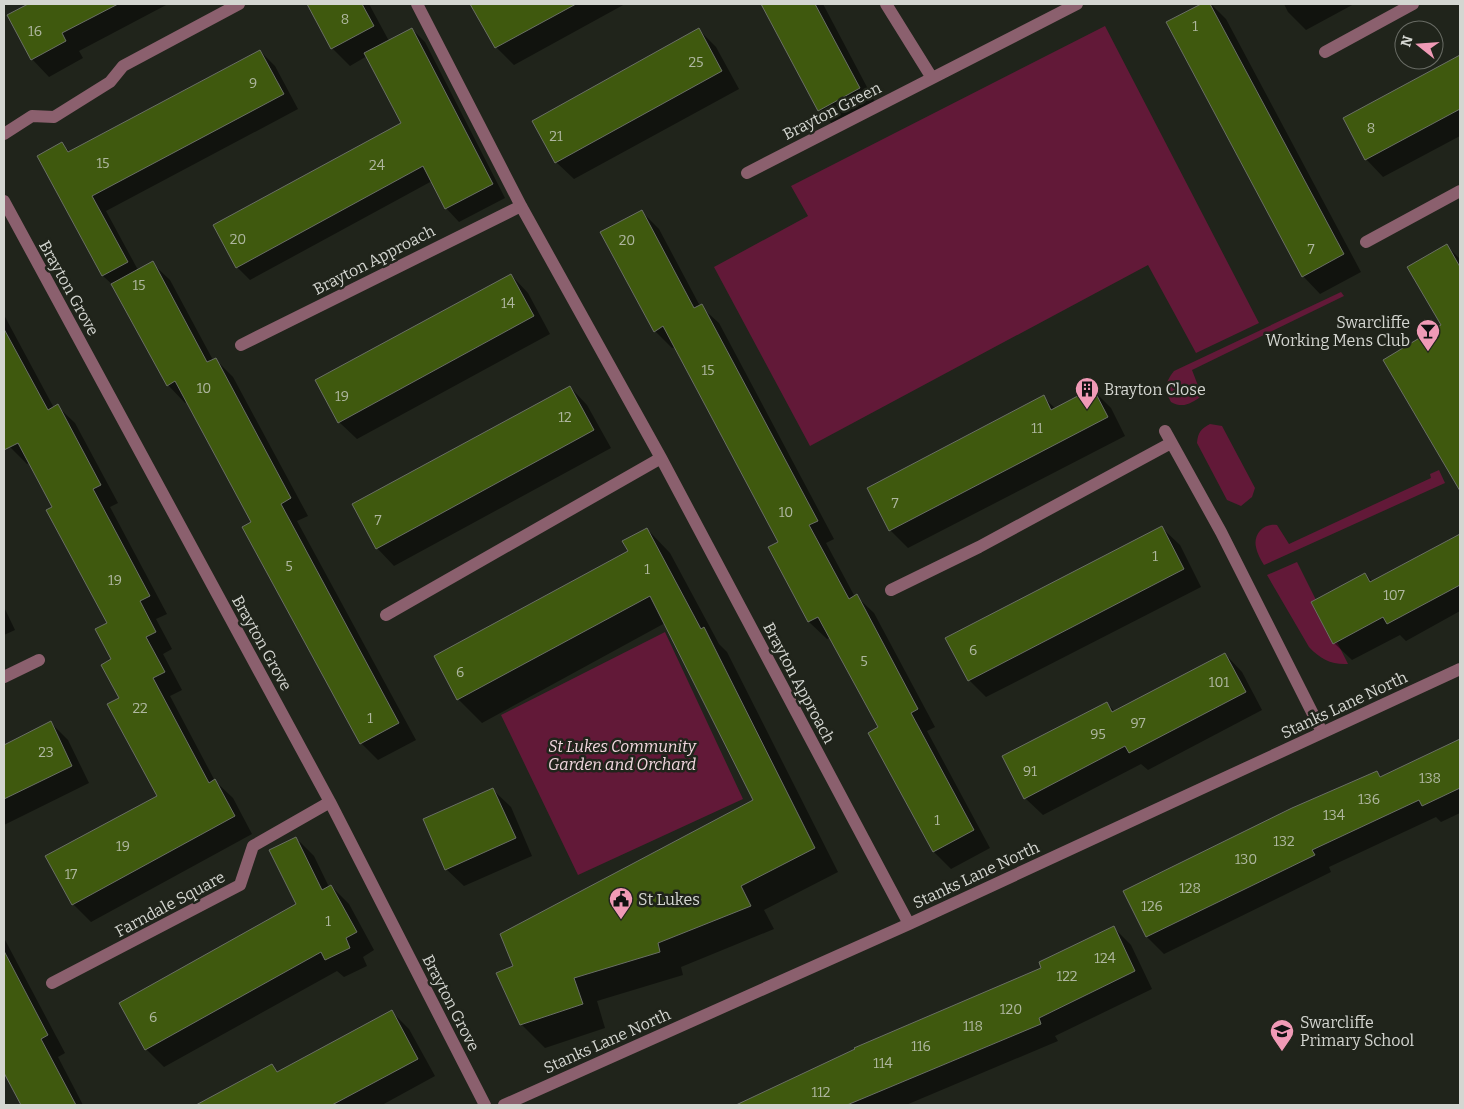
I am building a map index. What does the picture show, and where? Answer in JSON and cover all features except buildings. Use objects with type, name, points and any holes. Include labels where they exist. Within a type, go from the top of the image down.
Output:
[{"type":"street","points":[[4,134],[32,116],[54,117],[110,82],[122,66],[239,4]]},
{"type":"street","name":"Brayton Approach","points":[[417,4],[521,206],[661,458],[909,924]]},
{"type":"street","points":[[886,4],[932,78]]},
{"type":"street","name":"Brayton Green","points":[[747,173],[1077,4]]},
{"type":"street","points":[[1325,52],[1413,4]]},
{"type":"street","points":[[1366,242],[1460,192]]},
{"type":"street","name":"Brayton Grove","points":[[4,201],[330,802],[484,1105]]},
{"type":"street","name":"Brayton Approach","points":[[241,345],[521,206]]},
{"type":"street","points":[[1165,431],[1221,532],[1322,732]]},
{"type":"street","points":[[891,590],[979,547],[1172,442]]},
{"type":"street","points":[[386,615],[661,458]]},
{"type":"street","points":[[4,677],[39,660]]},
{"type":"street","name":"Stanks Lane North","points":[[504,1105],[909,924],[1460,670]]},
{"type":"street","name":"Farndale Square","points":[[52,983],[240,885],[253,846],[330,802]]},
{"type":"green space","points":[[1105,26],[1259,323],[1196,353],[1148,265],[810,446],[714,267],[808,216],[791,186]]},
{"type":"green space","points":[[1341,292],[1344,296],[1192,370],[1202,396],[1184,405],[1171,402],[1166,386],[1174,371]]},
{"type":"green space","points":[[1210,424],[1222,426],[1255,488],[1252,497],[1241,506],[1227,500],[1197,443],[1200,431]]},
{"type":"green space","points":[[1439,470],[1445,483],[1264,565],[1259,556],[1256,538],[1260,530],[1268,526],[1277,525],[1289,544],[1431,478],[1430,474]]},
{"type":"green space","points":[[1297,562],[1348,664],[1327,660],[1317,655],[1309,647],[1267,575]]},
{"type":"green space","name":"St Lukes Community Garden and Orchard","points":[[665,632],[743,799],[578,875],[501,715]]},
{"type":"place","name":"Swarcliffe Working Mens Club","points":[[1428,352]]},
{"type":"place","name":"Brayton Close","points":[[1087,410]]},
{"type":"place","name":"St Lukes","points":[[621,920]]},
{"type":"place","name":"Swarcliffe Primary School","points":[[1282,1052]]}]
